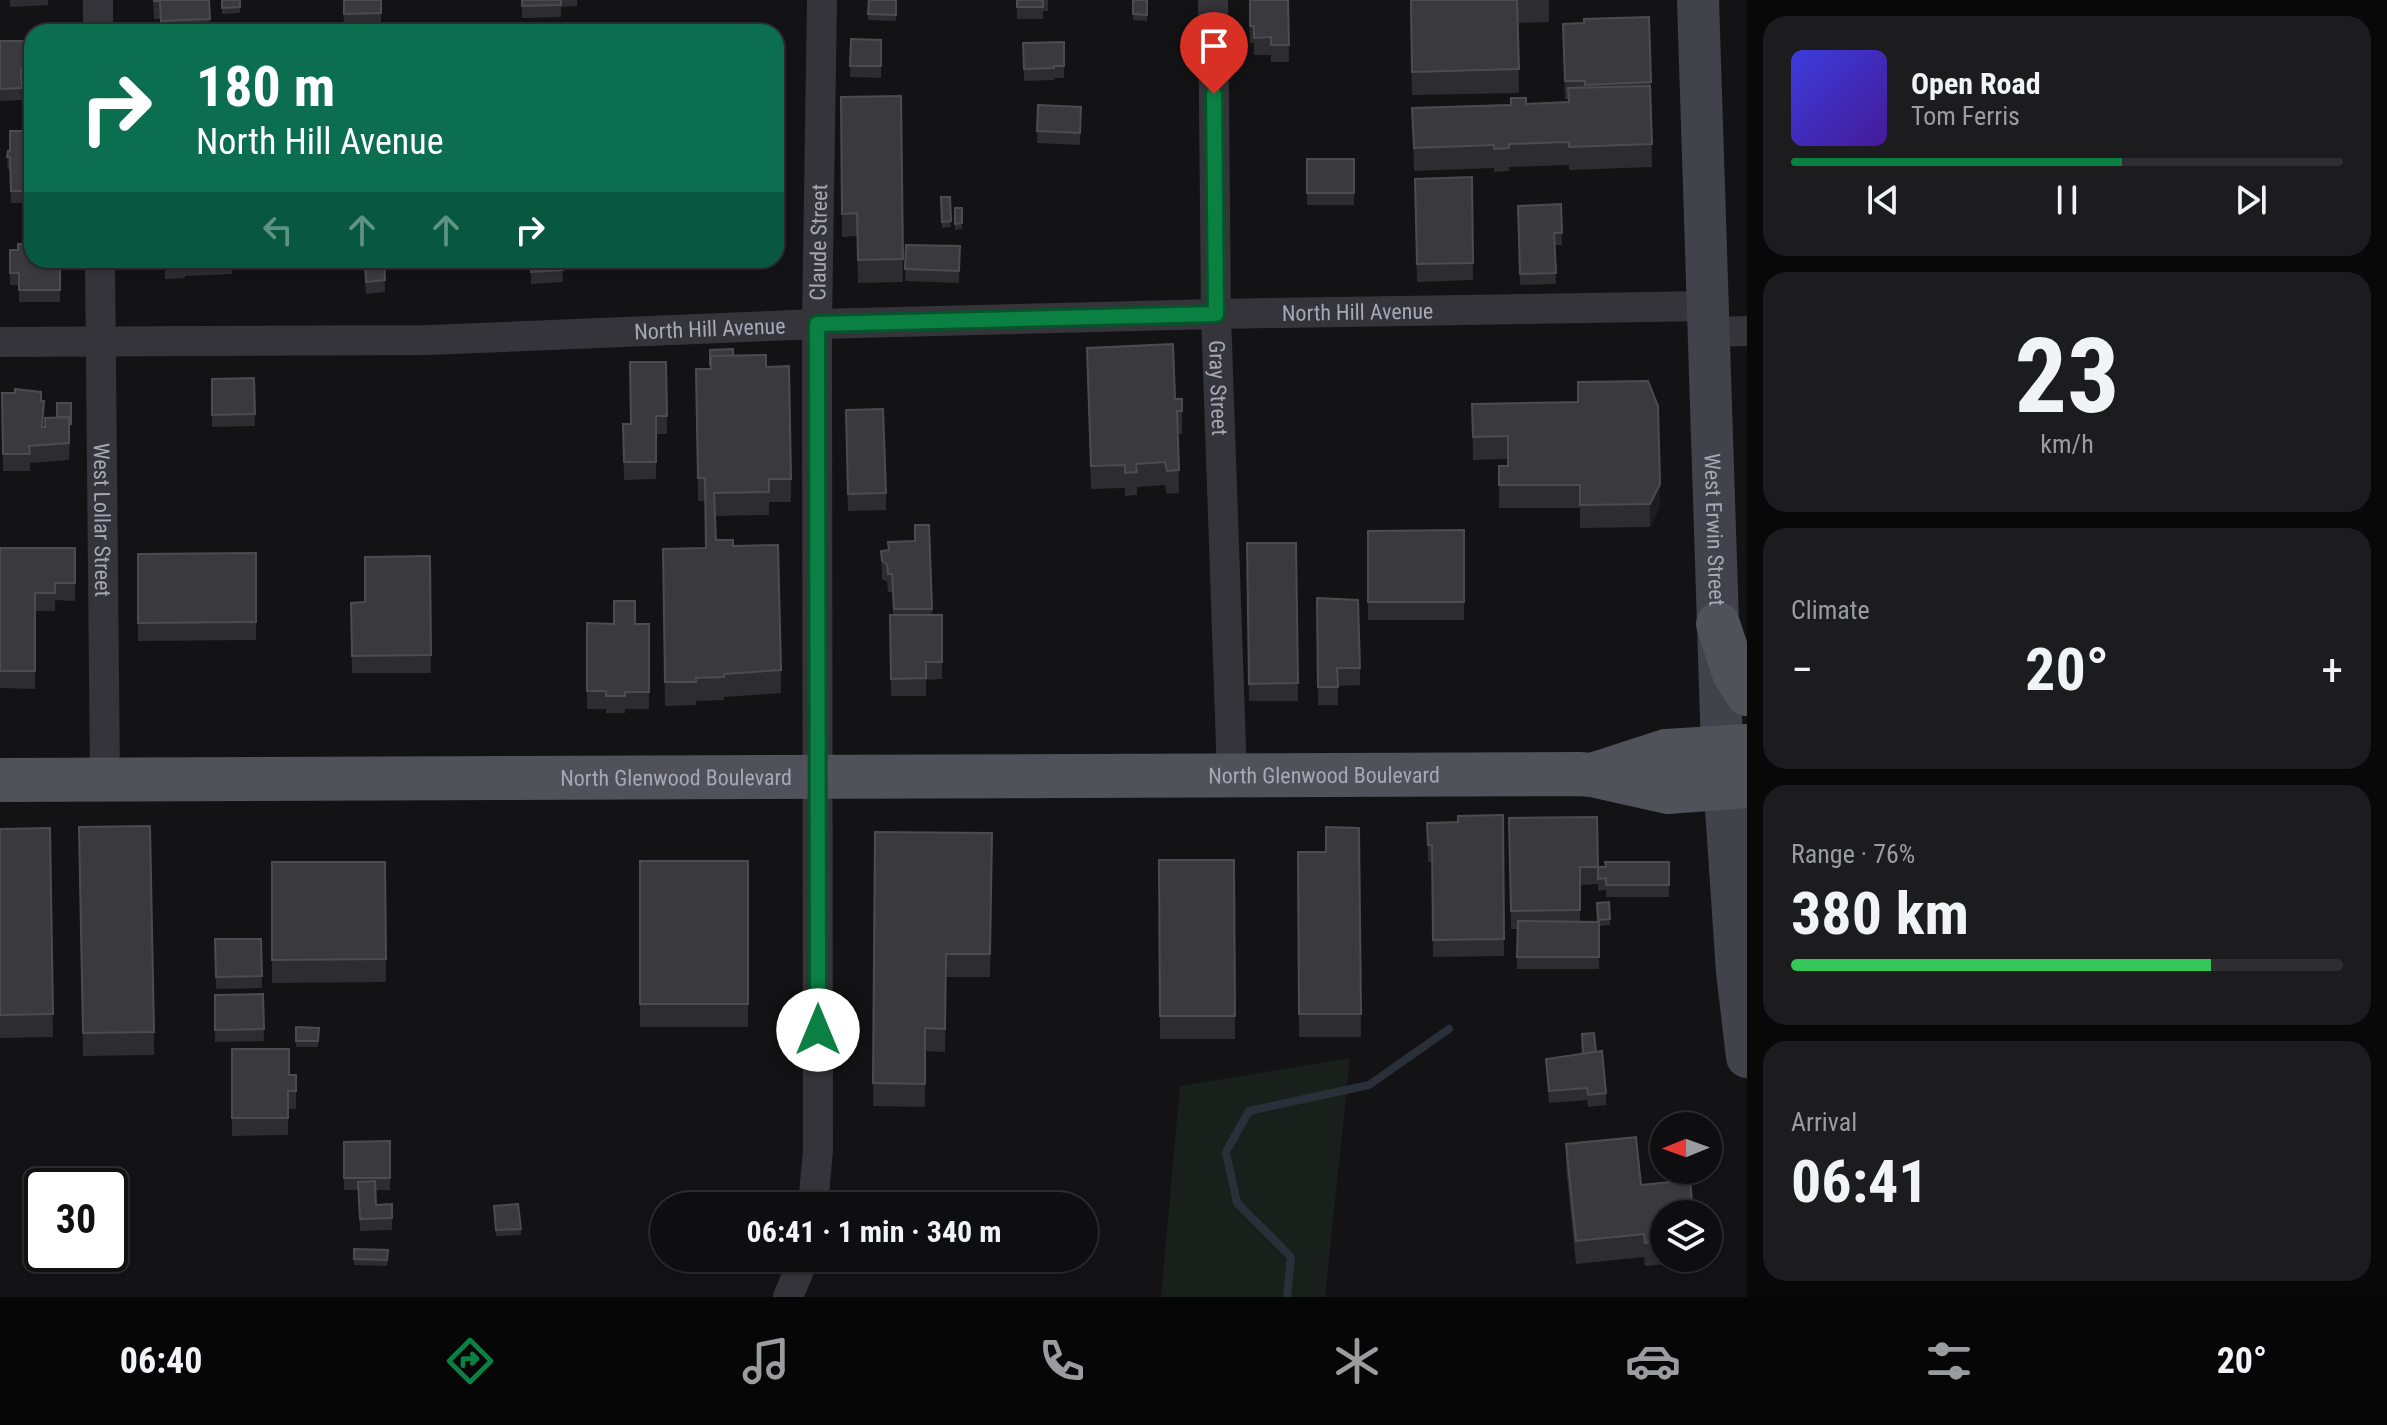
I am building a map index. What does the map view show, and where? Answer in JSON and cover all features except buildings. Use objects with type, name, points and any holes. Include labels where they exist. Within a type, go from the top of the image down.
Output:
[{"type":"main road","name":"West Erwin Street","points":[[1698,0],[1722,323],[1718,624],[1735,767],[1737,972],[1747,1057]]},
{"type":"main road","points":[[1718,624],[1734,673],[1747,694]]},
{"type":"main road","name":"North Glenwood Boulevard","points":[[0,780],[1592,775],[1668,792],[1735,767]]},
{"type":"street","points":[[98,0],[98,24]]},
{"type":"street","name":"Claude Street","points":[[814,1192],[818,1150],[817,324],[822,0]]},
{"type":"street","name":"Gray Street","points":[[1213,0],[1216,314],[1232,776]]},
{"type":"street","name":"West Lollar Street","points":[[100,268],[105,780]]},
{"type":"street","name":"North Hill Avenue","points":[[0,342],[429,340],[817,324],[1216,314],[1722,323]]},
{"type":"street","points":[[788,1297],[798,1272]]},
{"type":"shaded area","points":[[1350,1058],[1325,1297],[1161,1297],[1180,1086]]},
{"type":"waterway","points":[[1287,1297],[1291,1257],[1237,1203],[1226,1152],[1249,1111],[1369,1085],[1449,1029]]},
{"type":"route","points":[[818,1030],[817,324],[1216,314],[1214,94]]}]
